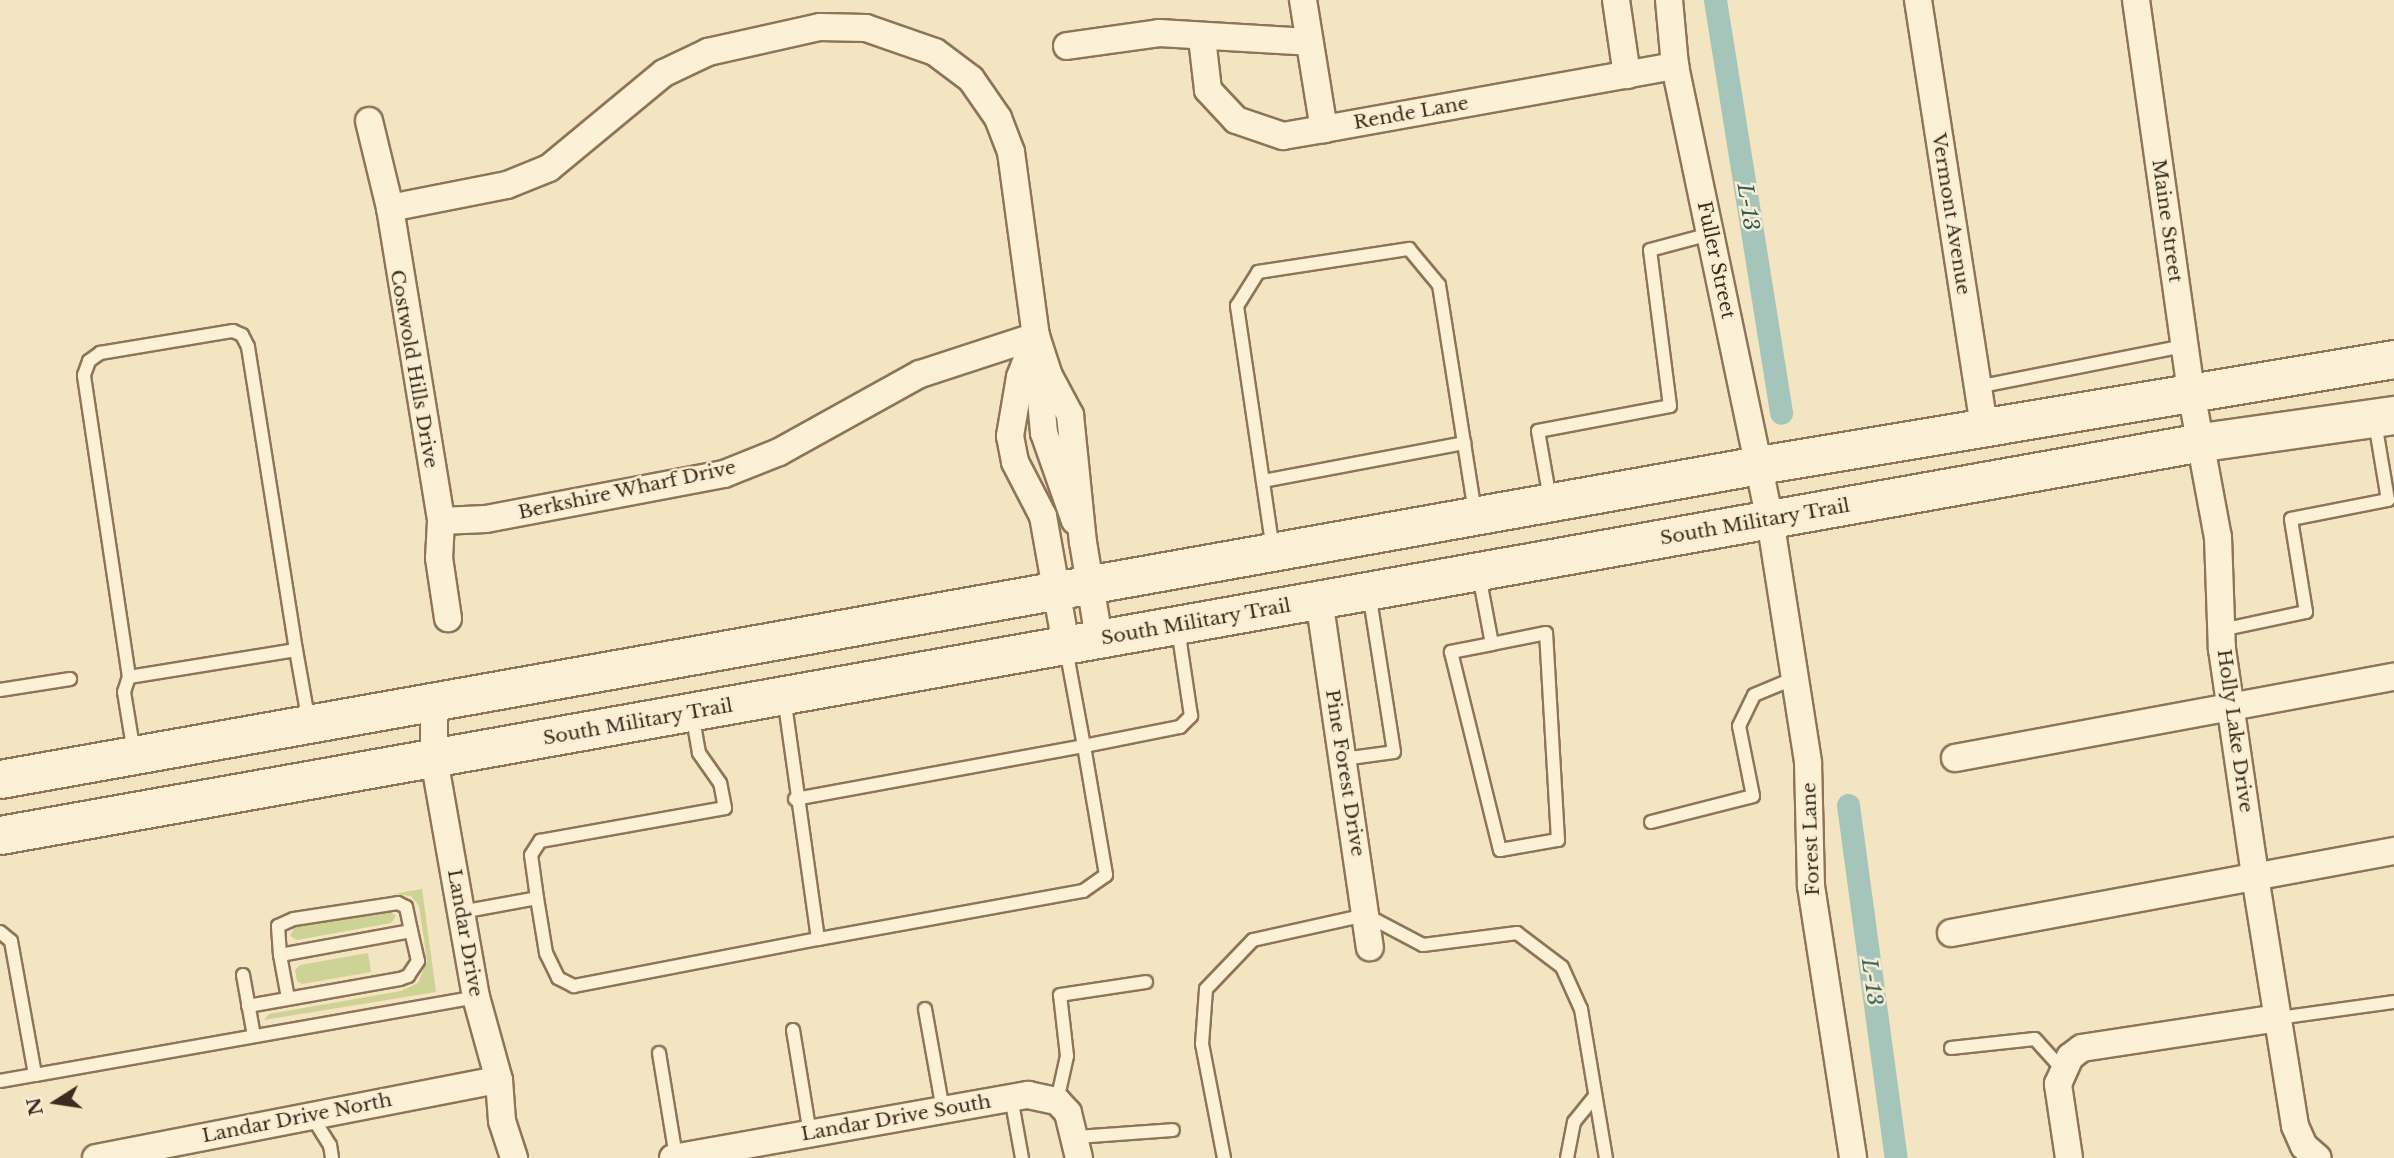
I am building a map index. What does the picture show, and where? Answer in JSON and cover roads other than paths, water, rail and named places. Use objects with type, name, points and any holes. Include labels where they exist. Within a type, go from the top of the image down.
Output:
[{"type":"main road","points":[[0,779],[434,705],[1759,465],[2394,359]]},
{"type":"main road","name":"South Military Trail","points":[[0,835],[2202,442],[2384,416]]},
{"type":"street","points":[[1303,0],[1324,129]]},
{"type":"street","points":[[1616,0],[1627,75]]},
{"type":"street","name":"Fuller Street","points":[[1669,0],[1675,66],[1770,519]]},
{"type":"street","name":"Vermont Avenue","points":[[1918,0],[1984,428]]},
{"type":"street","name":"Maine Street","points":[[2136,0],[2191,392],[2202,442]]},
{"type":"street","points":[[390,208],[507,185],[549,168],[664,73],[708,52],[820,27],[866,29],[936,52],[971,79],[998,118],[1011,152],[1036,335],[1048,374],[1070,415],[1083,542],[1074,589]]},
{"type":"street","points":[[1067,46],[1159,33],[1202,38],[1309,42]]},
{"type":"street","name":"Rende Lane","points":[[1202,38],[1208,90],[1236,120],[1283,136],[1675,66]]},
{"type":"street","name":"Costwold Hills Drive","points":[[369,121],[390,208],[441,521],[439,558],[448,618]]},
{"type":"street","points":[[1036,335],[1016,403],[1010,436],[1014,462],[1043,516],[1074,589],[1082,642]]},
{"type":"street","name":"Berkshire Wharf Drive","points":[[441,521],[486,519],[724,474],[779,452],[920,374],[1036,335]]},
{"type":"street","points":[[1048,374],[1041,389],[1042,410],[1055,475],[1083,542]]},
{"type":"street","points":[[1016,403],[1042,410]]},
{"type":"street","name":"Holly Lake Drive","points":[[2202,442],[2218,537],[2220,630],[2234,706],[2255,876],[2295,1126],[2304,1146],[2318,1158]]},
{"type":"street","name":"Forest Lane","points":[[1770,519],[1808,763],[1811,886],[1853,1158]]},
{"type":"street","name":"Pine Forest Drive","points":[[1319,599],[1370,947]]},
{"type":"street","points":[[1955,758],[2394,677]]},
{"type":"street","name":"Landar Drive","points":[[434,705],[434,759],[476,997],[499,1080],[502,1121],[514,1158]]},
{"type":"street","points":[[1951,933],[2394,851]]},
{"type":"street","points":[[2069,1158],[2058,1084],[2062,1069],[2070,1057],[2096,1043],[2278,1018]]},
{"type":"street","name":"Landar Drive North","points":[[96,1158],[499,1080]]},
{"type":"street","name":"Landar Drive South","points":[[675,1158],[736,1152],[810,1133],[1011,1097],[1043,1095],[1057,1101]]},
{"type":"street","points":[[1057,1101],[1068,1113],[1078,1148]]},
{"type":"lane","points":[[1550,503],[1538,431],[1670,407],[1650,250],[1710,234]]},
{"type":"lane","points":[[1273,553],[1237,306],[1258,272],[1409,249],[1439,285],[1475,516]]},
{"type":"lane","points":[[135,756],[124,692],[129,677],[84,375],[89,360],[100,353],[233,331],[242,335],[248,346],[310,726]]},
{"type":"lane","points":[[1978,387],[2185,346]]},
{"type":"lane","points":[[2220,630],[2306,612],[2291,519],[2388,500],[2384,416]]},
{"type":"lane","points":[[1263,481],[1464,443]]},
{"type":"lane","points":[[1478,571],[1492,644]]},
{"type":"lane","points":[[1343,758],[1394,752],[1369,590]]},
{"type":"lane","points":[[795,799],[1180,727],[1191,716],[1177,625]]},
{"type":"lane","points":[[1546,632],[1559,840],[1500,850],[1451,652],[1492,644],[1546,632]]},
{"type":"lane","points":[[692,713],[699,753],[720,783],[724,808],[540,841],[531,855],[546,953],[558,978],[574,986],[1097,886],[1106,875],[1084,746],[1082,642]]},
{"type":"lane","points":[[129,677],[296,650]]},
{"type":"lane","points":[[1651,822],[1753,796],[1739,726],[1754,695],[1795,678]]},
{"type":"lane","points":[[0,691],[70,679]]},
{"type":"lane","points":[[784,696],[795,799],[818,939]]},
{"type":"lane","points":[[461,912],[537,898]]},
{"type":"lane","points":[[248,1006],[408,976],[418,961],[406,907],[398,903],[307,917],[278,926],[288,998]]},
{"type":"lane","points":[[1224,1158],[1202,1044],[1206,989],[1254,940],[1366,915],[1423,945],[1517,933],[1562,967],[1581,1009],[1606,1158]]},
{"type":"lane","points":[[280,955],[411,932]]},
{"type":"lane","points":[[0,934],[11,941],[35,1075]]},
{"type":"lane","points":[[243,975],[254,1036]]},
{"type":"lane","points":[[1057,1101],[1067,1056],[1060,995],[1146,982]]},
{"type":"lane","points":[[0,1081],[476,997]]},
{"type":"lane","points":[[2278,1018],[2394,1002]]},
{"type":"lane","points":[[925,1009],[943,1110]]},
{"type":"lane","points":[[793,1030],[810,1133]]},
{"type":"lane","points":[[1951,1048],[2035,1039],[2062,1069]]},
{"type":"lane","points":[[659,1053],[675,1158]]},
{"type":"lane","points":[[1567,1158],[1574,1122],[1595,1096]]},
{"type":"lane","points":[[1011,1097],[1022,1158]]},
{"type":"lane","points":[[311,1115],[330,1145],[332,1158]]},
{"type":"lane","points":[[1078,1148],[1173,1130]]},
{"type":"waterway","name":"L-13","points":[[1715,0],[1781,413]]},
{"type":"waterway","name":"L-13","points":[[1848,805],[1896,1158]]}]
